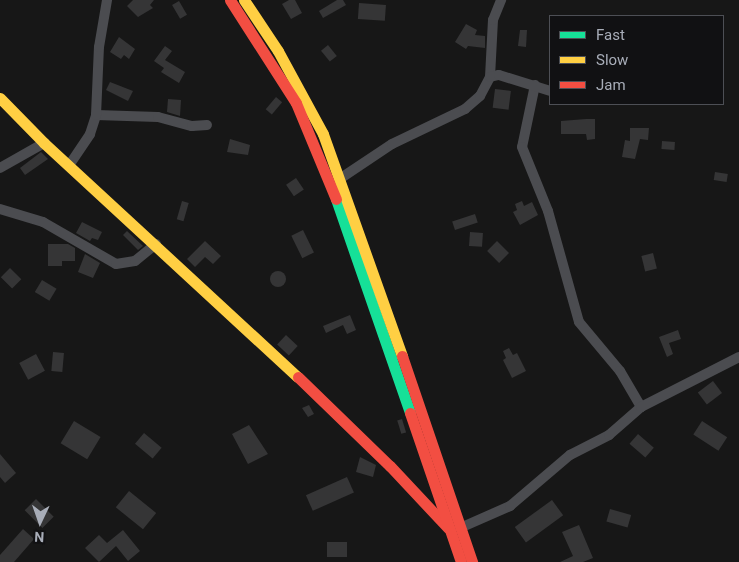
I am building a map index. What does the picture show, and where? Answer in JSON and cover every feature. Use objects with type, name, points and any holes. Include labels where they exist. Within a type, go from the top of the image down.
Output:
[{"type":"main road","points":[[230,0],[269,57],[312,138],[340,207],[413,424],[455,529],[472,562]]},
{"type":"main road","points":[[244,0],[306,98],[341,178],[425,419],[455,529],[461,562]]},
{"type":"main road","points":[[0,98],[44,143],[70,164],[156,244],[455,529]]},
{"type":"main road","points":[[413,424],[425,419]]},
{"type":"street","points":[[70,164],[90,134],[96,115],[98,47],[107,0]]},
{"type":"street","points":[[341,178],[392,144],[465,109],[480,96],[490,77],[493,20],[501,0]]},
{"type":"street","points":[[490,77],[499,75],[549,91]]},
{"type":"street","points":[[535,85],[522,147],[548,211],[579,322],[620,371],[641,407]]},
{"type":"street","points":[[96,115],[158,117],[192,126],[208,125]]},
{"type":"street","points":[[0,168],[44,143]]},
{"type":"street","points":[[0,209],[42,222],[116,264],[135,262],[156,244]]},
{"type":"street","points":[[455,529],[510,506],[570,455],[609,434],[641,407],[739,357]]},
{"type":"building","points":[[133,0],[154,0],[150,5],[153,8],[138,17],[127,6]]},
{"type":"building","points":[[289,0],[295,0],[302,13],[291,19],[282,4]]},
{"type":"building","points":[[337,0],[343,0],[346,5],[323,18],[319,11]]},
{"type":"building","points":[[179,1],[187,15],[180,19],[172,5]]},
{"type":"building","points":[[359,3],[386,5],[385,21],[358,19]]},
{"type":"building","points":[[466,24],[477,30],[475,35],[485,36],[485,48],[468,46],[466,49],[455,42]]},
{"type":"building","points":[[520,30],[527,30],[526,47],[518,46]]},
{"type":"building","points":[[119,37],[135,49],[129,59],[124,55],[121,59],[110,52]]},
{"type":"building","points":[[328,45],[337,56],[330,62],[321,51]]},
{"type":"building","points":[[165,46],[172,51],[165,60],[185,72],[179,83],[161,72],[164,68],[154,61]]},
{"type":"building","points":[[110,82],[133,91],[128,101],[106,90]]},
{"type":"building","points":[[495,89],[511,91],[509,110],[493,108]]},
{"type":"building","points":[[276,97],[282,102],[272,114],[266,109]]},
{"type":"building","points":[[168,99],[181,100],[180,116],[167,112]]},
{"type":"building","points":[[595,119],[595,139],[587,140],[586,134],[561,134],[561,121]]},
{"type":"building","points":[[630,128],[649,128],[648,140],[640,139],[635,159],[622,157],[625,140],[630,141]]},
{"type":"building","points":[[230,139],[250,145],[248,155],[227,152]]},
{"type":"building","points":[[662,141],[675,142],[674,150],[661,149]]},
{"type":"building","points":[[41,152],[48,159],[25,175],[20,168]]},
{"type":"building","points":[[715,172],[728,174],[727,182],[714,180]]},
{"type":"building","points":[[296,178],[304,190],[294,196],[286,185]]},
{"type":"building","points":[[182,201],[189,203],[183,221],[177,219]]},
{"type":"building","points":[[522,201],[524,206],[532,202],[538,215],[520,225],[513,212],[517,210],[515,204]]},
{"type":"building","points":[[475,214],[478,223],[455,230],[452,221]]},
{"type":"building","points":[[82,222],[102,232],[98,240],[92,238],[90,241],[76,233]]},
{"type":"building","points":[[303,230],[314,252],[302,258],[291,236]]},
{"type":"building","points":[[127,231],[143,246],[138,250],[123,235]]},
{"type":"building","points":[[470,232],[483,233],[482,247],[469,246]]},
{"type":"building","points":[[205,241],[221,256],[213,264],[205,257],[195,267],[187,259]]},
{"type":"building","points":[[497,241],[509,253],[499,263],[487,251]]},
{"type":"building","points":[[48,244],[68,244],[75,248],[75,261],[62,261],[62,266],[48,266]]},
{"type":"building","points":[[653,253],[657,269],[645,271],[641,256]]},
{"type":"building","points":[[85,254],[100,263],[93,278],[78,272]]},
{"type":"building","points":[[10,268],[21,279],[12,289],[1,277]]},
{"type":"building","points":[[278,271],[286,279],[278,287],[270,279]]},
{"type":"building","points":[[42,280],[57,289],[49,301],[35,292]]},
{"type":"building","points":[[350,315],[356,330],[347,334],[343,325],[326,333],[323,326]]},
{"type":"building","points":[[678,330],[681,339],[669,343],[673,354],[667,357],[659,337]]},
{"type":"building","points":[[286,335],[298,346],[289,355],[277,345]]},
{"type":"building","points":[[509,348],[513,355],[517,353],[526,371],[512,378],[503,360],[506,358],[503,351]]},
{"type":"building","points":[[53,352],[64,353],[62,372],[51,371]]},
{"type":"building","points":[[36,354],[45,371],[28,380],[19,363]]},
{"type":"building","points":[[713,381],[722,393],[707,404],[698,392]]},
{"type":"building","points":[[309,405],[314,414],[308,417],[302,408]]},
{"type":"building","points":[[402,419],[406,432],[401,434],[397,420]]},
{"type":"building","points":[[74,421],[101,437],[87,459],[61,443]]},
{"type":"building","points":[[702,421],[727,437],[718,451],[693,434]]},
{"type":"building","points":[[249,425],[268,454],[248,464],[232,434]]},
{"type":"building","points":[[144,433],[162,448],[153,459],[135,444]]},
{"type":"building","points":[[638,434],[654,448],[645,458],[629,444]]},
{"type":"building","points":[[0,454],[16,473],[5,483],[0,477]]},
{"type":"building","points":[[360,457],[376,465],[373,477],[356,472]]},
{"type":"building","points":[[347,477],[354,493],[313,511],[306,495]]},
{"type":"building","points":[[129,491],[156,513],[143,529],[116,507]]},
{"type":"building","points":[[36,499],[54,517],[42,528],[25,510]]},
{"type":"building","points":[[552,500],[563,515],[526,542],[515,527]]},
{"type":"building","points":[[610,509],[631,515],[628,528],[606,521]]},
{"type":"building","points":[[579,525],[593,558],[583,562],[560,562],[573,556],[562,532]]},
{"type":"building","points":[[23,529],[34,539],[14,562],[0,562],[0,555]]},
{"type":"building","points":[[123,530],[140,551],[128,561],[116,546],[99,562],[85,548],[99,535],[107,543]]},
{"type":"building","points":[[327,542],[347,542],[347,557],[327,557]]},
{"type":"traffic: fast","points":[[336,199],[410,413]]},
{"type":"traffic: slow","points":[[244,0],[278,51],[323,134],[402,356]]},
{"type":"traffic: slow","points":[[0,98],[44,143],[298,377]]},
{"type":"traffic: jam","points":[[230,0],[296,103],[336,199]]},
{"type":"traffic: jam","points":[[402,356],[472,562]]},
{"type":"traffic: jam","points":[[298,377],[390,466],[448,528]]},
{"type":"traffic: jam","points":[[410,413],[461,562]]}]
